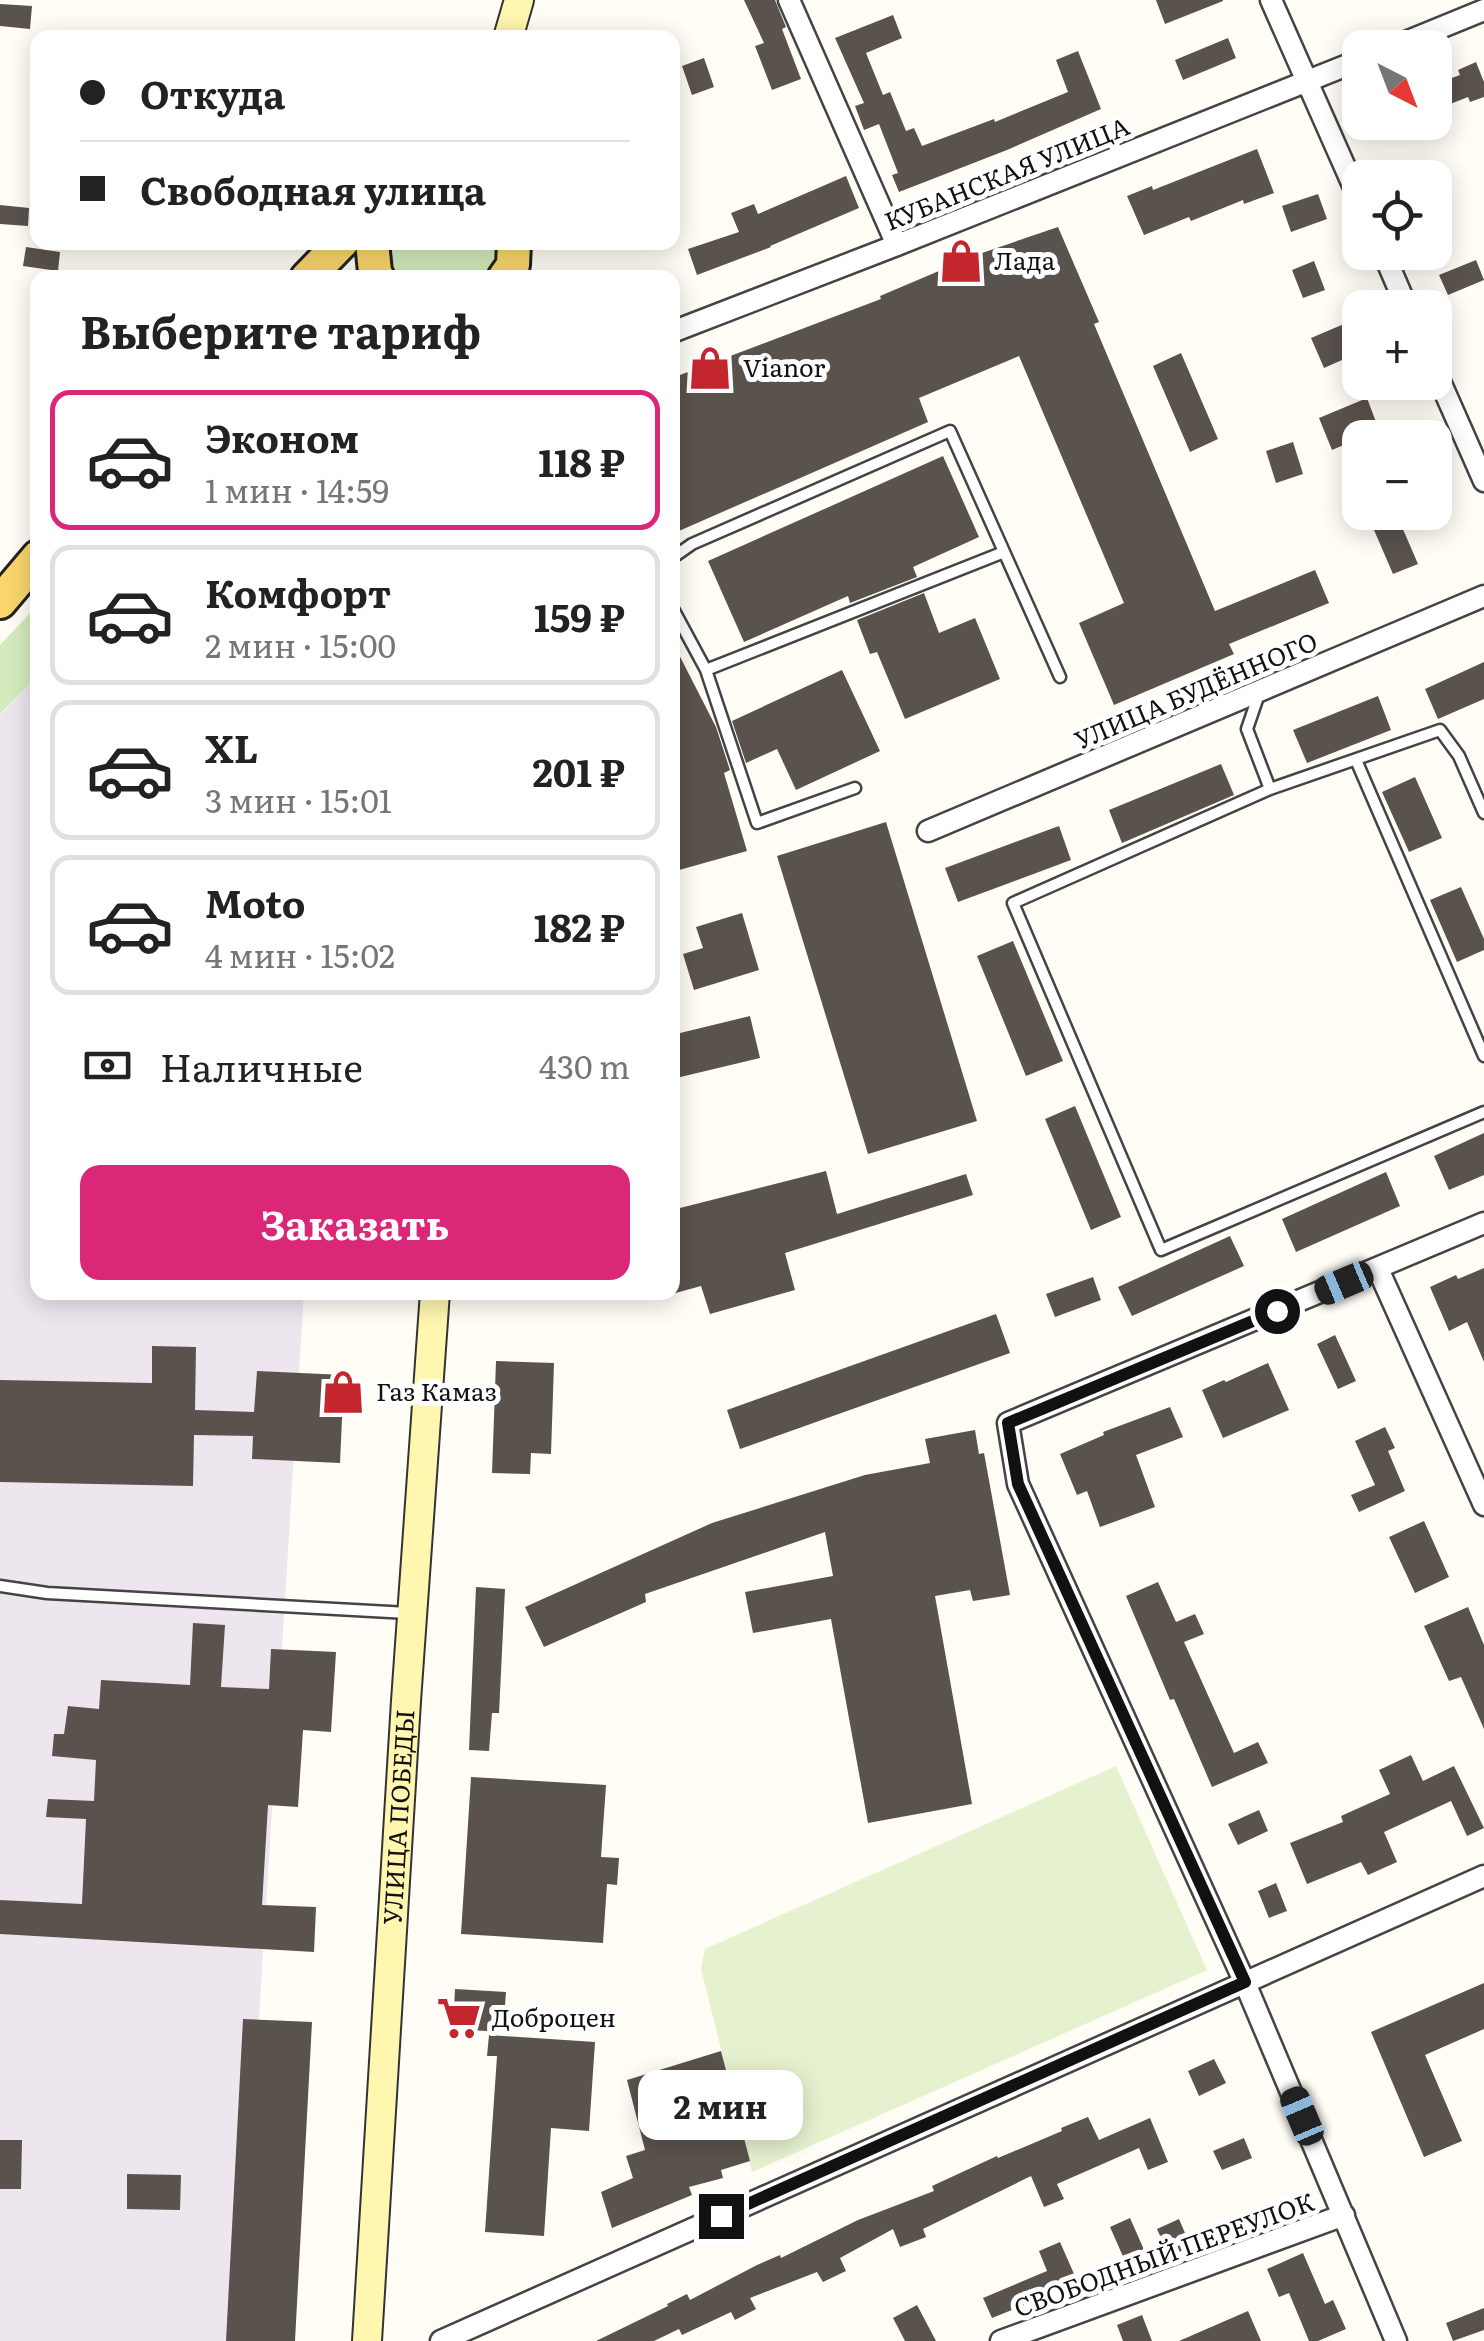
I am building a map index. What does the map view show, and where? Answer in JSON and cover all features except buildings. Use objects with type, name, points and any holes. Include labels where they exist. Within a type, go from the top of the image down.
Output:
[{"type":"main road","points":[[315,270],[334,250]]},
{"type":"main road","points":[[6,595],[30,570]]},
{"type":"street","points":[[511,30],[523,0]]},
{"type":"street","points":[[523,0],[524,30]]},
{"type":"street","points":[[1271,0],[1342,161]]},
{"type":"street","points":[[794,2],[897,245]]},
{"type":"street","points":[[1435,30],[1484,10]]},
{"type":"street","name":"КУБАНСКАЯ УЛИЦА","points":[[680,329],[1342,67]]},
{"type":"street","points":[[1448,400],[1484,481]]},
{"type":"street","name":"УЛИЦА БУДЁННОГО","points":[[928,831],[1484,596]]},
{"type":"street","points":[[1396,2341],[1245,1982],[1018,1484],[1008,1423],[1484,1222]]},
{"type":"street","points":[[1378,1269],[1484,1505]]},
{"type":"street","name":"УЛИЦА ПОБЕДЫ","points":[[367,2341],[435,1300]]},
{"type":"street","points":[[442,2341],[1484,1876]]},
{"type":"street","name":"СВОБОДНЫЙ ПЕРЕУЛОК","points":[[1000,2341],[1344,2215]]},
{"type":"lane","points":[[680,552],[950,431],[1060,677]]},
{"type":"lane","points":[[706,670],[1004,552]]},
{"type":"lane","points":[[680,622],[706,670],[757,824],[854,788]]},
{"type":"lane","points":[[1260,690],[1247,729],[1270,789]]},
{"type":"lane","points":[[1484,813],[1459,756],[1440,730],[1270,789],[1013,903],[1161,1250],[1484,1112]]},
{"type":"lane","points":[[1356,760],[1484,1056]]},
{"type":"lane","points":[[0,1586],[46,1593],[413,1614]]},
{"type":"shaded area","points":[[30,683],[30,1300],[304,1300],[239,2341],[0,2341],[0,715]]},
{"type":"green space","points":[[386,250],[496,250],[490,270],[390,270]]},
{"type":"green space","points":[[30,613],[30,683],[0,714],[0,645]]},
{"type":"green space","points":[[1116,1766],[1207,1970],[752,2172],[701,1969],[705,1949]]},
{"type":"place","name":"Лада","points":[[961,261]]},
{"type":"place","name":"Vianor","points":[[710,368]]},
{"type":"place","name":"Газ Камаз","points":[[343,1392]]},
{"type":"place","name":"Доброцен","points":[[459,2018]]},
{"type":"route","points":[[721,2216],[1245,1982],[1018,1484],[1008,1423],[1277,1311]]}]
